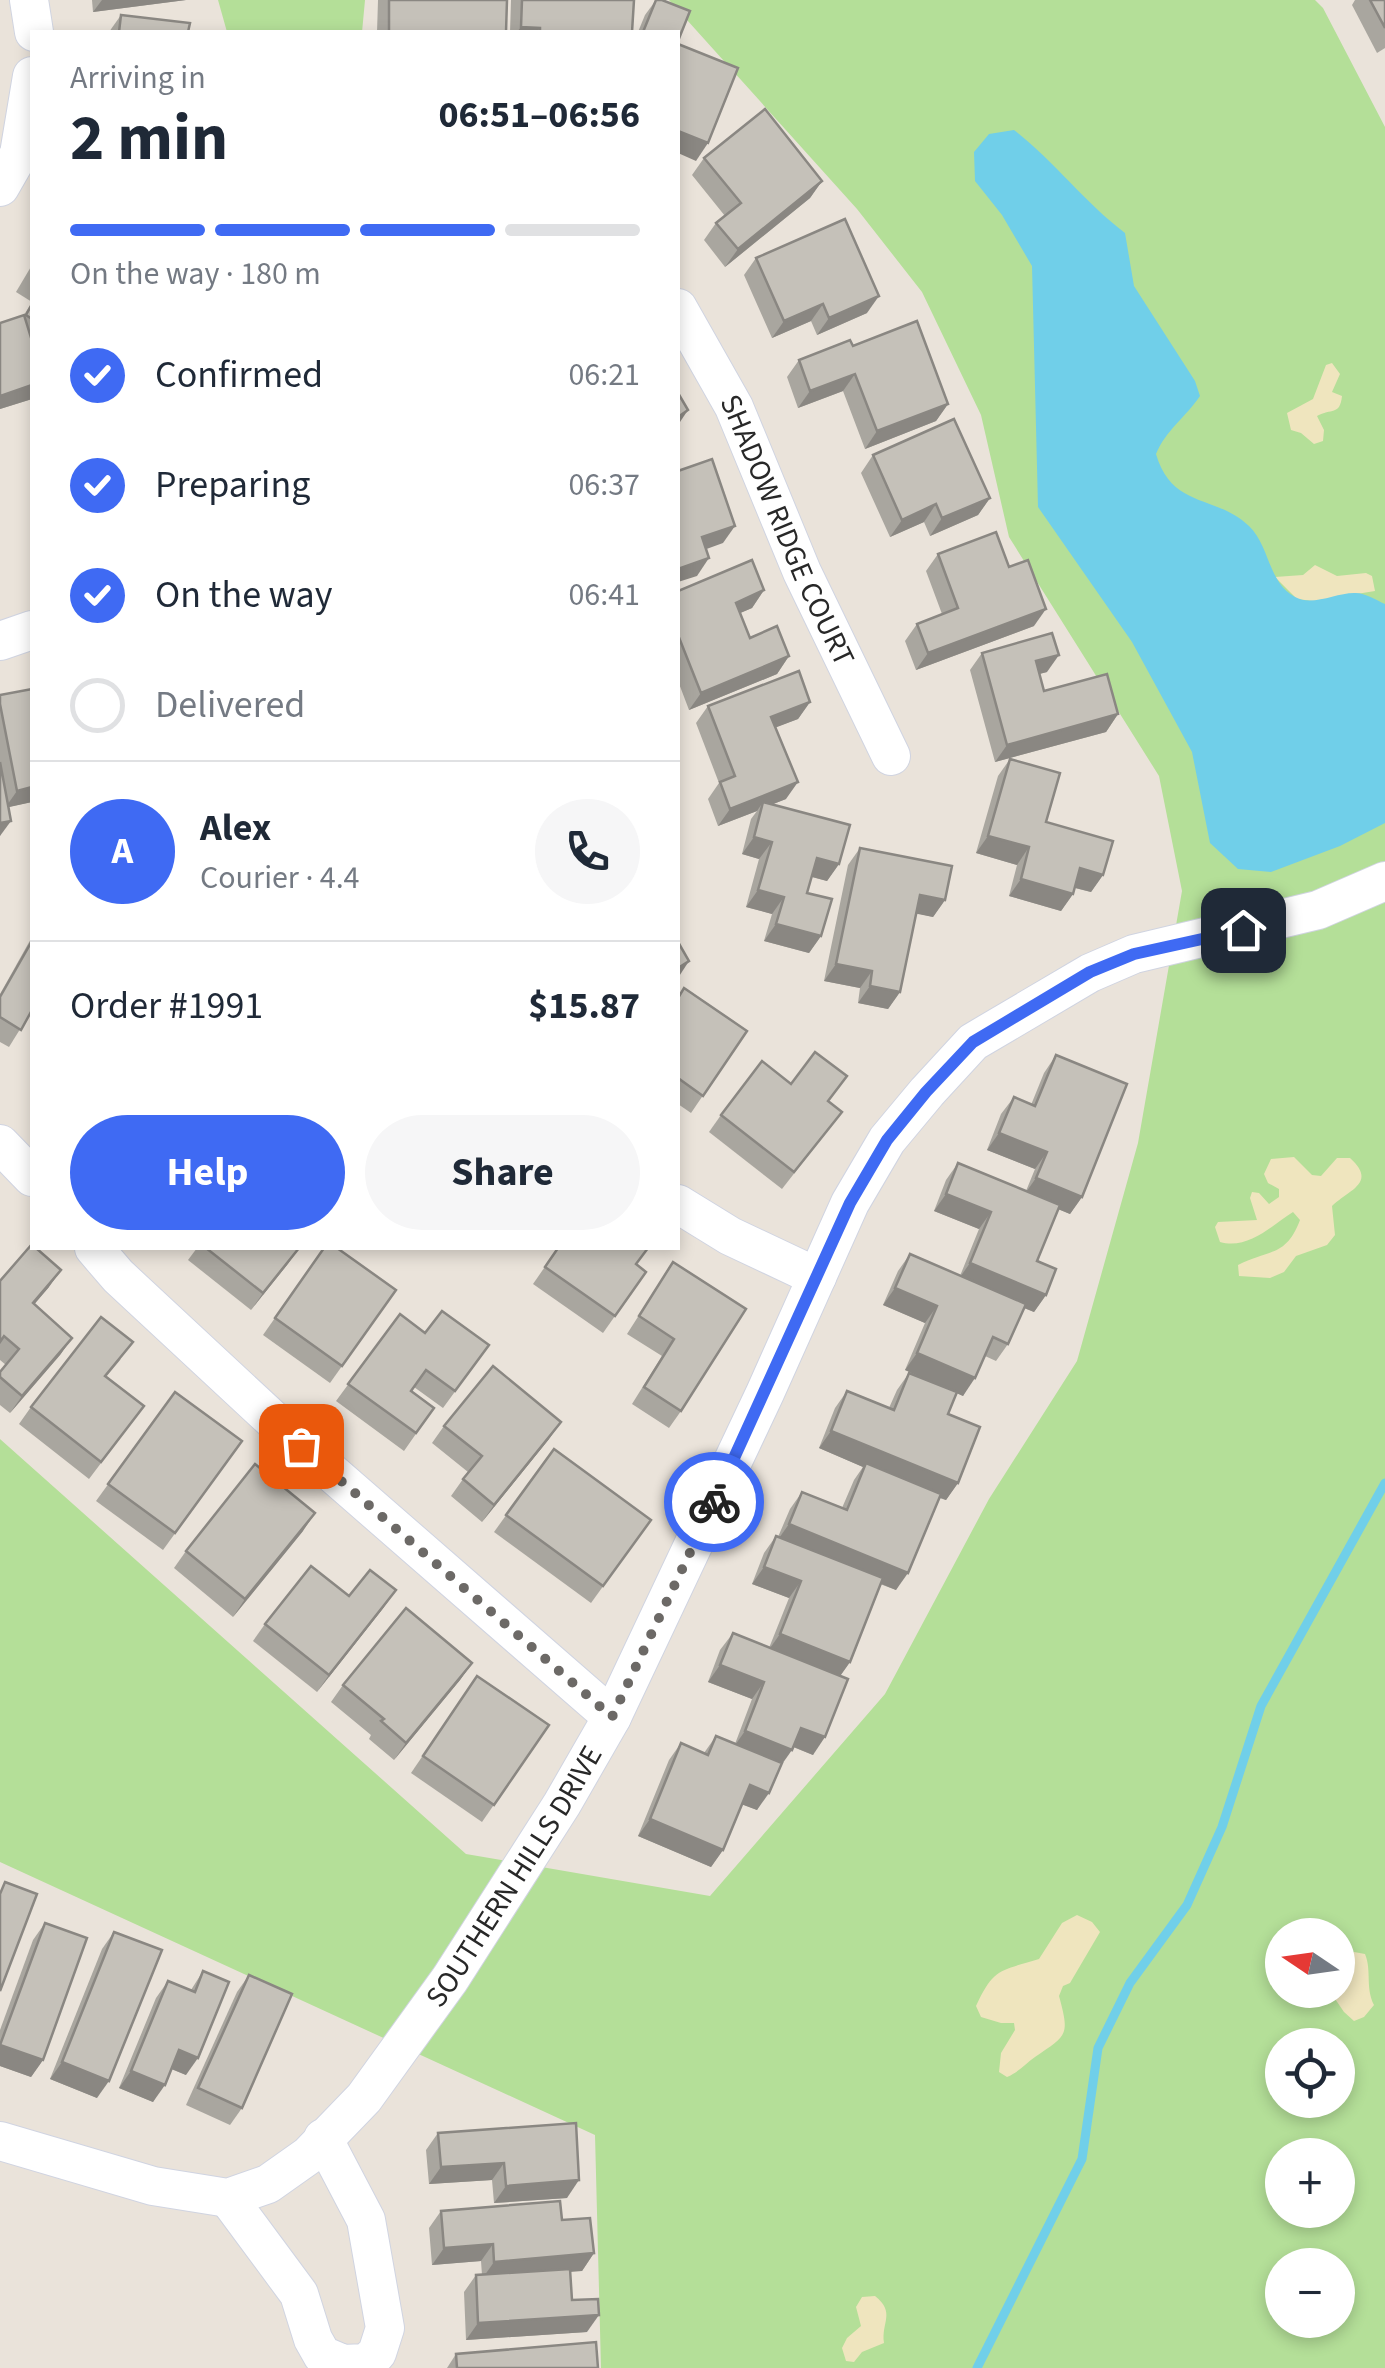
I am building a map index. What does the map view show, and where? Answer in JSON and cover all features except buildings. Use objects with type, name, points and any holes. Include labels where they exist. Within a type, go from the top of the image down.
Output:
[{"type":"street","points":[[30,0],[34,30]]},
{"type":"street","points":[[0,187],[19,154],[30,88]]},
{"type":"street","name":"SHADOW RIDGE COURT","points":[[680,312],[734,407],[802,572],[892,756]]},
{"type":"street","points":[[0,642],[30,631]]},
{"type":"street","name":"SOUTHERN HILLS DRIVE","points":[[228,2198],[278,2178],[308,2155],[364,2098],[450,1979],[537,1844],[612,1717],[850,1203],[887,1140],[926,1092],[973,1042],[1090,972],[1134,954],[1318,910],[1385,881]]},
{"type":"street","points":[[0,1144],[30,1175]]},
{"type":"street","points":[[680,1205],[730,1236],[817,1276]]},
{"type":"street","points":[[96,1250],[118,1276],[301,1446],[612,1717]]},
{"type":"street","points":[[0,2141],[153,2186],[228,2198],[299,2294],[322,2355],[342,2364],[366,2363],[377,2353],[385,2328],[366,2220],[324,2138]]},
{"type":"green space","points":[[218,0],[365,0],[362,30],[226,30]]},
{"type":"green space","points":[[669,0],[1315,0],[1323,8],[1385,127],[1385,2368],[601,2368],[595,2135],[0,1862],[0,1439],[466,1854],[710,1896],[885,1694],[989,1499],[1077,1361],[1138,1143],[1182,891],[1159,776],[1009,537],[981,415],[922,292],[857,209]]},
{"type":"sand","points":[[1332,363],[1340,374],[1332,392],[1342,396],[1341,402],[1337,409],[1317,416],[1324,430],[1323,441],[1314,444],[1291,430],[1287,413],[1313,399],[1326,365]]},
{"type":"sand","points":[[1315,565],[1337,576],[1366,573],[1372,576],[1375,591],[1313,601],[1297,599],[1275,577],[1303,575]]},
{"type":"sand","points":[[1294,1157],[1312,1175],[1321,1176],[1337,1158],[1350,1158],[1358,1167],[1361,1180],[1332,1206],[1335,1235],[1327,1245],[1296,1256],[1284,1272],[1270,1278],[1239,1276],[1238,1265],[1283,1246],[1300,1220],[1293,1212],[1250,1240],[1230,1244],[1220,1242],[1215,1227],[1218,1222],[1257,1220],[1250,1198],[1252,1192],[1259,1193],[1269,1204],[1279,1197],[1279,1189],[1268,1183],[1264,1174],[1271,1159]]},
{"type":"sand","points":[[1077,1915],[1092,1922],[1100,1932],[1059,1996],[1063,2033],[1054,2044],[1007,2077],[999,2072],[1001,2053],[1015,2030],[1014,2023],[981,2017],[976,2006],[994,1977],[1039,1959],[1062,1923]]},
{"type":"sand","points":[[1355,1952],[1365,1954],[1374,2005],[1364,2017],[1354,2021],[1341,2008],[1355,2008]]},
{"type":"sand","points":[[875,2296],[886,2313],[884,2343],[862,2352],[854,2362],[846,2361],[842,2348],[861,2326],[856,2307],[862,2297]]},
{"type":"water","points":[[1014,130],[1125,233],[1134,286],[1195,381],[1200,396],[1156,454],[1172,484],[1249,526],[1279,583],[1295,597],[1317,600],[1356,593],[1385,604],[1385,823],[1340,846],[1271,872],[1238,869],[1210,843],[1192,752],[1132,642],[1038,507],[1032,266],[1002,215],[975,181],[974,152],[989,134]]},
{"type":"waterway","points":[[977,2368],[1082,2159],[1098,2048],[1130,1983],[1187,1905],[1222,1827],[1261,1706],[1385,1483]]},
{"type":"way so far","points":[[301,1446],[612,1717],[714,1502]]},
{"type":"route","points":[[714,1502],[850,1203],[887,1140],[926,1092],[973,1042],[1090,972],[1134,954],[1243,930]]}]
